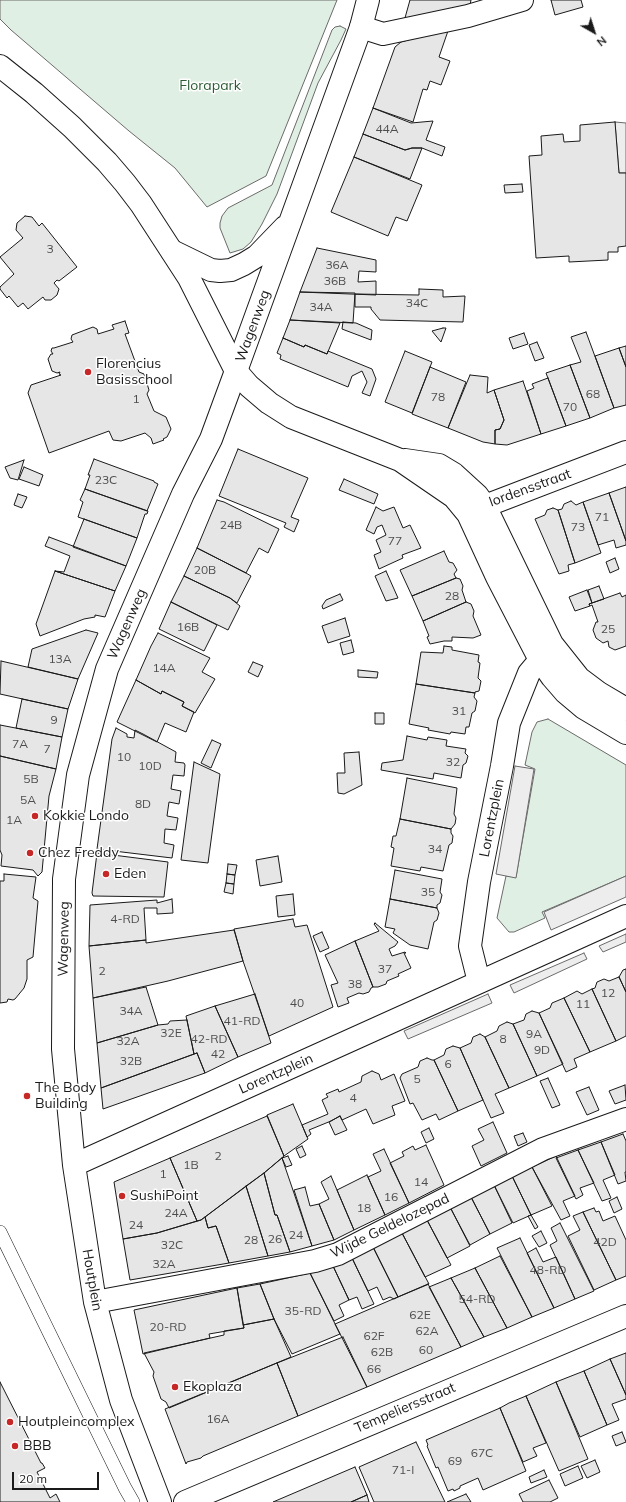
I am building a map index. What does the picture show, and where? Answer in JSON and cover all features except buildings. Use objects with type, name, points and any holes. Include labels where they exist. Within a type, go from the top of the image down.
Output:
[{"type":"street","name":"Wagenweg","points":[[63,1049],[64,879],[78,775],[107,669],[183,494],[211,439],[361,27],[368,0]]},
{"type":"street","points":[[361,27],[383,34],[468,16],[522,0]]},
{"type":"street","points":[[0,66],[34,93],[72,127],[107,162],[141,204],[189,278],[236,371],[249,386],[268,403],[291,417],[400,460],[454,497],[477,510],[552,644],[579,678],[599,693],[626,709]]},
{"type":"street","name":"Wagenweg","points":[[172,251],[211,270],[231,270],[257,256],[290,222]]},
{"type":"street","name":"Iordensstraat","points":[[477,510],[626,452]]},
{"type":"street","points":[[477,510],[497,577],[540,660],[552,678],[584,708],[626,733]]},
{"type":"street","name":"Lorentzplein","points":[[479,982],[470,946],[479,882],[509,723],[529,673],[540,660]]},
{"type":"street","name":"Lorentzplein","points":[[74,1165],[626,916]]},
{"type":"street","name":"Houtplein","points":[[63,1049],[74,1165],[95,1302],[121,1400],[160,1502]]},
{"type":"street","name":"Wijde Geldelozepad","points":[[95,1302],[315,1261],[338,1254],[543,1149],[626,1119]]},
{"type":"street","name":"Tempeliersstraat","points":[[185,1502],[626,1316]]},
{"type":"lane","points":[[0,1232],[133,1502]]},
{"type":"green space","name":"Florapark","points":[[0,0],[337,0],[266,176],[207,207],[175,168],[129,131],[0,19]]},
{"type":"green space","points":[[340,26],[346,29],[318,83],[277,194],[251,242],[243,249],[230,253],[220,228],[222,216],[228,208],[272,185],[332,30],[335,27]]},
{"type":"green space","points":[[548,719],[626,765],[626,876],[542,912],[545,918],[514,932],[509,932],[497,918],[506,876],[516,877],[535,769],[525,765],[532,732],[537,722]]},
{"type":"shaded area","points":[[615,122],[626,123],[626,173],[619,173]]},
{"type":"shaded area","points":[[515,766],[534,769],[516,878],[496,874]]},
{"type":"shaded area","points":[[626,876],[626,897],[551,930],[544,912]]},
{"type":"shaded area","points":[[626,934],[626,942],[603,952],[599,946]]},
{"type":"shaded area","points":[[584,953],[587,959],[514,993],[510,985]]},
{"type":"shaded area","points":[[488,994],[492,1003],[408,1039],[404,1031]]},
{"type":"place","name":"Florencius Basisschool","points":[[88,372]]},
{"type":"place","name":"Kokkie Londo","points":[[35,816]]},
{"type":"place","name":"Chez Freddy","points":[[30,853]]},
{"type":"place","name":"Eden","points":[[106,874]]},
{"type":"place","name":"The Body Building","points":[[27,1096]]},
{"type":"place","name":"SushiPoint","points":[[122,1196]]},
{"type":"place","name":"Ekoplaza","points":[[175,1387]]},
{"type":"place","name":"Houtpleincomplex","points":[[10,1422]]},
{"type":"place","name":"BBB","points":[[15,1446]]}]
